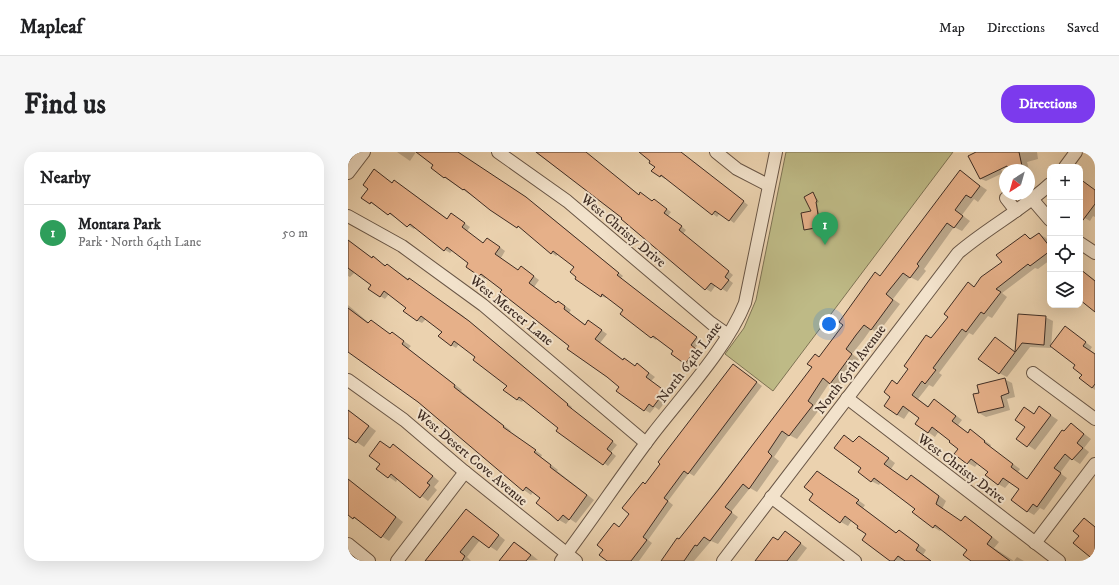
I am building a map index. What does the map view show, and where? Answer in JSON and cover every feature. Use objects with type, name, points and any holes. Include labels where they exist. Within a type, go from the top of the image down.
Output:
[{"type":"street","points":[[348,173],[364,152]]},
{"type":"street","name":"West Christy Drive","points":[[498,152],[566,201],[710,323],[728,335]]},
{"type":"street","points":[[716,152],[737,169],[768,185]]},
{"type":"street","name":"North 64th Lane","points":[[568,559],[646,442],[728,335],[738,319],[745,303],[768,185],[776,152]]},
{"type":"street","points":[[1067,164],[1076,152]]},
{"type":"street","name":"North 65th Avenue","points":[[1035,196],[1047,186]]},
{"type":"street","points":[[1008,200],[1016,211]]},
{"type":"street","name":"North 65th Avenue","points":[[723,561],[958,253],[1031,200]]},
{"type":"street","points":[[1033,200],[1047,216]]},
{"type":"street","name":"West Mercer Lane","points":[[348,216],[402,246],[483,305],[646,442]]},
{"type":"street","points":[[1083,245],[1095,253]]},
{"type":"street","points":[[1033,373],[1095,419]]},
{"type":"street","name":"West Desert Cove Avenue","points":[[348,380],[404,420],[568,559]]},
{"type":"street","name":"West Christy Drive","points":[[847,398],[1059,561]]},
{"type":"street","points":[[1035,543],[1095,464]]},
{"type":"street","points":[[397,561],[465,472]]},
{"type":"street","points":[[771,497],[855,561]]},
{"type":"street","points":[[348,544],[369,561]]},
{"type":"shaded area","points":[[786,152],[953,152],[773,391],[725,354],[744,328],[756,300]]},
{"type":"building","points":[[416,152],[458,152],[526,197],[619,273],[617,275],[697,337],[691,345],[696,349],[685,364],[671,354],[673,351],[653,336],[651,338],[620,314],[623,310],[602,294],[601,297],[575,279],[576,277],[570,272],[574,267],[553,251],[551,254],[518,226],[517,228],[490,210],[464,189],[463,190],[445,177],[444,178],[431,168],[433,165]]},
{"type":"building","points":[[536,152],[586,152],[639,195],[640,192],[652,201],[654,199],[667,209],[664,213],[682,226],[679,230],[729,271],[725,277],[729,280],[721,290],[711,283],[705,290],[621,219],[622,218]]},
{"type":"building","points":[[639,152],[681,152],[744,201],[729,221],[715,211],[712,215],[661,175],[660,177],[651,171],[655,167]]},
{"type":"building","points":[[976,152],[1019,152],[1022,164],[999,164],[999,170],[980,179],[968,156]]},
{"type":"building","points":[[374,169],[392,183],[394,180],[447,219],[451,213],[465,223],[462,227],[483,243],[487,238],[500,247],[495,254],[518,270],[521,266],[534,276],[529,283],[556,303],[558,301],[565,306],[564,309],[585,325],[588,320],[602,330],[595,339],[623,360],[624,358],[635,366],[637,363],[649,373],[646,377],[665,391],[653,407],[649,404],[644,411],[616,391],[619,387],[567,349],[569,346],[500,292],[502,290],[481,274],[479,276],[466,267],[468,263],[447,247],[444,251],[410,224],[407,227],[390,213],[388,215],[371,202],[370,204],[361,198],[368,189],[363,185]]},
{"type":"building","points":[[960,170],[980,186],[971,198],[966,195],[955,210],[963,216],[954,228],[947,223],[917,264],[919,266],[910,278],[903,273],[886,294],[893,300],[871,330],[864,325],[856,335],[846,349],[852,354],[830,384],[823,378],[808,401],[813,405],[789,436],[782,431],[768,452],[772,456],[749,489],[743,484],[725,507],[732,512],[710,541],[704,537],[697,546],[695,545],[684,561],[661,561],[677,538],[679,539],[719,489],[812,367],[807,364],[815,354],[819,357],[843,325],[839,322],[875,272],[880,276]]},
{"type":"building","points":[[1083,181],[1095,190],[1095,204],[1083,220]]},
{"type":"building","points":[[813,192],[817,201],[820,227],[804,230],[801,213],[811,211],[804,197]]},
{"type":"building","points":[[1039,233],[1047,243],[1047,253],[1030,266],[1028,264],[996,289],[1001,292],[984,314],[981,312],[966,332],[962,329],[933,368],[936,370],[925,384],[922,381],[912,395],[928,407],[934,399],[956,416],[952,421],[968,433],[970,429],[985,441],[984,442],[1013,464],[1011,467],[1027,479],[1062,430],[1064,431],[1071,423],[1084,434],[1077,443],[1083,448],[1072,460],[1065,454],[1054,468],[1061,473],[1037,507],[1033,504],[1027,512],[1011,500],[1019,489],[1003,478],[998,485],[985,475],[988,472],[971,459],[967,464],[954,454],[958,449],[949,442],[950,441],[932,427],[928,433],[915,424],[919,418],[903,406],[897,415],[884,406],[890,397],[884,392],[892,380],[897,384],[908,369],[904,366],[926,335],[931,338],[948,317],[944,314],[968,282],[974,287],[981,277],[1002,262],[996,255],[1025,234],[1030,239]]},
{"type":"building","points":[[348,240],[372,258],[373,256],[385,266],[387,264],[408,280],[409,278],[469,321],[568,404],[567,405],[613,441],[607,449],[612,453],[603,465],[556,431],[558,428],[519,397],[517,400],[503,390],[507,386],[473,360],[475,357],[454,341],[451,346],[438,336],[442,332],[421,316],[417,321],[403,311],[406,308],[384,291],[380,297],[368,289],[371,285],[348,268]]},
{"type":"building","points":[[1083,271],[1095,281],[1095,312],[1083,302]]},
{"type":"building","points":[[348,308],[368,323],[371,320],[390,334],[392,332],[404,341],[402,344],[455,385],[454,387],[504,426],[503,427],[536,450],[534,452],[551,465],[550,467],[587,495],[569,520],[563,515],[558,521],[536,503],[540,498],[526,487],[523,491],[418,402],[348,352]]},
{"type":"building","points":[[1018,314],[1046,316],[1044,345],[1022,343],[999,374],[978,359],[995,337],[1015,352]]},
{"type":"building","points":[[1065,326],[1086,342],[1083,346],[1095,354],[1095,384],[1092,388],[1079,378],[1082,375],[1073,368],[1075,365],[1050,346]]},
{"type":"building","points":[[733,364],[757,382],[688,474],[684,471],[664,498],[668,501],[643,537],[647,540],[631,561],[607,561],[599,555],[603,550],[597,545],[614,523],[619,527],[629,514],[622,508],[643,482],[645,484],[660,464],[658,462]]},
{"type":"building","points":[[1005,378],[1009,393],[1001,396],[1004,407],[978,413],[973,394],[979,393],[977,385]]},
{"type":"building","points":[[1039,406],[1051,415],[1027,447],[1016,439],[1025,427],[1015,420],[1024,407],[1034,414]]},
{"type":"building","points":[[348,410],[369,426],[356,443],[348,438]]},
{"type":"building","points":[[844,435],[853,442],[859,436],[889,458],[884,464],[907,480],[911,475],[939,496],[936,504],[961,521],[965,516],[992,537],[987,544],[1010,561],[971,561],[963,555],[967,550],[935,525],[933,528],[912,512],[915,509],[874,478],[871,482],[858,472],[861,468],[834,448]]},
{"type":"building","points":[[380,441],[390,448],[393,444],[433,476],[427,483],[430,485],[420,498],[391,474],[388,478],[376,469],[380,464],[369,456]]},
{"type":"building","points":[[817,471],[859,500],[856,503],[896,533],[899,530],[919,545],[916,550],[931,561],[905,561],[898,556],[894,561],[890,561],[862,540],[866,534],[857,528],[858,526],[845,516],[840,523],[809,500],[813,494],[804,487]]},
{"type":"building","points":[[348,479],[396,517],[381,538],[354,517],[353,519],[348,515]]},
{"type":"building","points":[[466,509],[499,535],[489,548],[473,536],[460,552],[465,556],[462,561],[425,561]]},
{"type":"building","points":[[1084,518],[1095,527],[1095,561],[1073,543],[1079,536],[1073,531]]},
{"type":"building","points":[[785,531],[801,543],[787,561],[755,561],[773,537],[778,540]]},
{"type":"building","points":[[514,542],[531,555],[526,561],[499,561]]},
{"type":"place","name":"Montara Park","points":[[825,245]]}]
